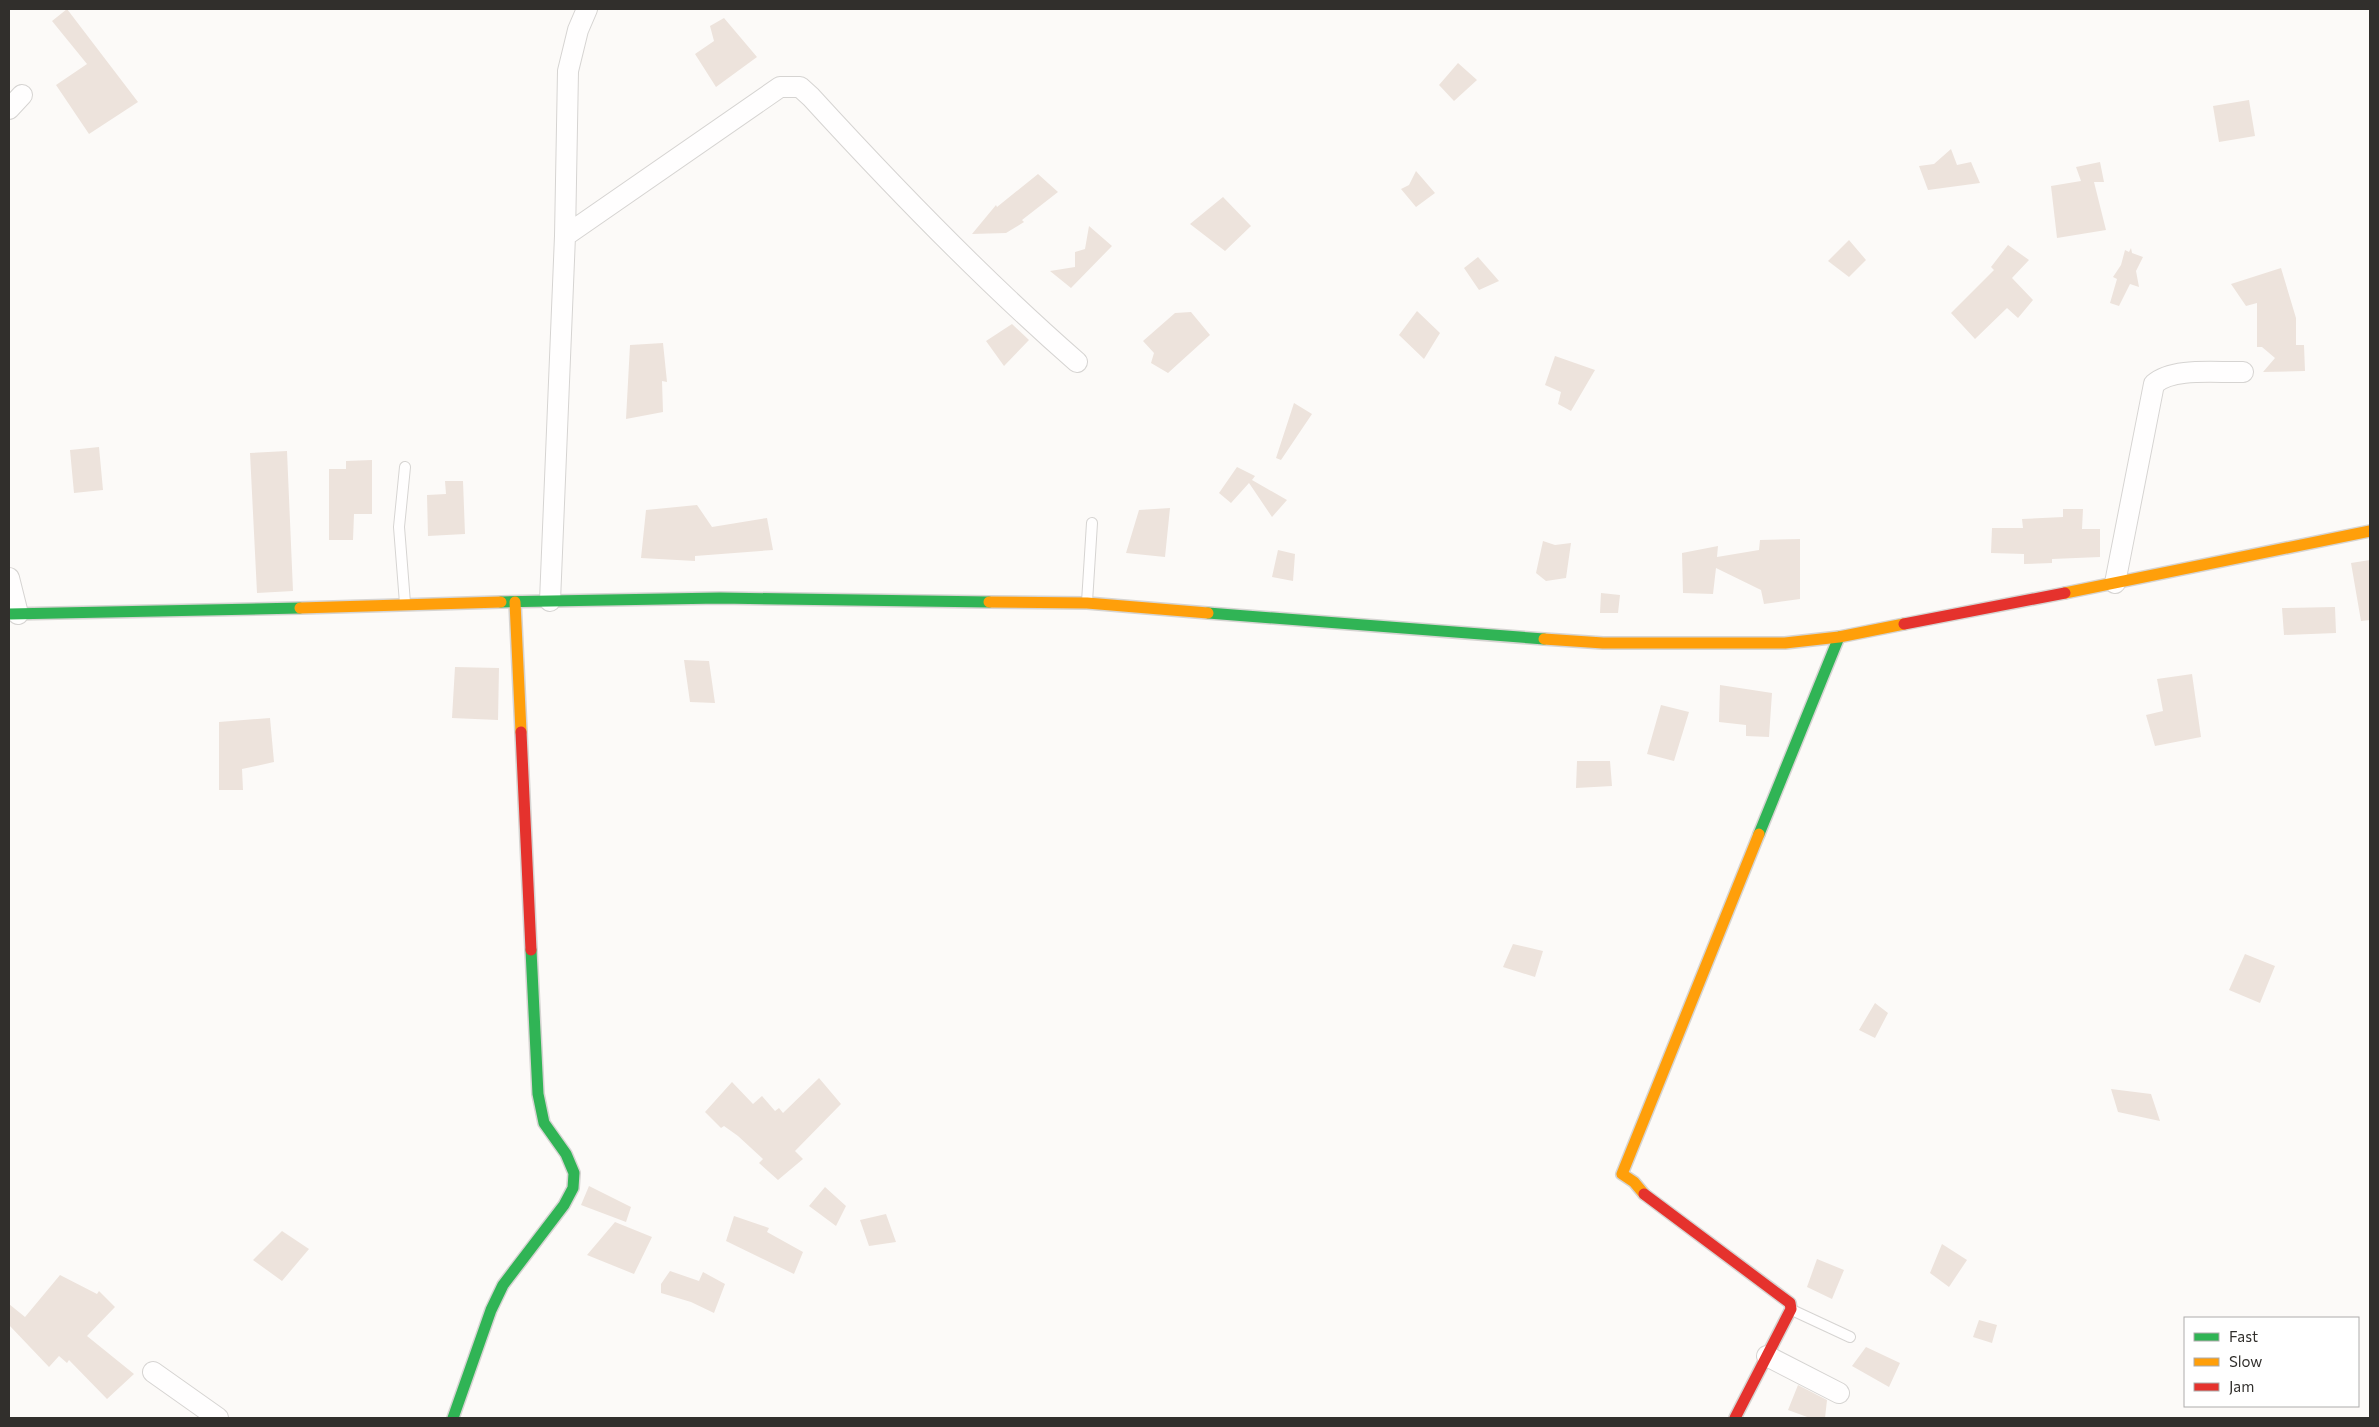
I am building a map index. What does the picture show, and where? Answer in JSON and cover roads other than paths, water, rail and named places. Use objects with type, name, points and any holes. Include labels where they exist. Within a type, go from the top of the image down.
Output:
[{"type":"street","points":[[550,601],[565,236],[568,71],[578,30],[587,9]]},
{"type":"street","points":[[565,236],[780,87],[800,88],[811,97],[904,198],[1018,311],[1077,362]]},
{"type":"street","points":[[2115,583],[2154,384],[2160,378],[2172,374],[2243,372]]},
{"type":"street","points":[[9,578],[13,614],[220,611],[405,604],[720,598],[1087,603],[1418,631],[1603,643],[1785,643],[1839,637],[2370,531]]},
{"type":"street","points":[[452,1418],[491,1310],[503,1285],[564,1205],[573,1188],[574,1173],[566,1154],[544,1123],[538,1094],[514,602]]},
{"type":"street","points":[[1735,1418],[1791,1309],[1790,1303],[1643,1193],[1634,1182],[1622,1174],[1839,637]]},
{"type":"street","points":[[1768,1356],[1839,1393]]},
{"type":"street","points":[[153,1372],[218,1418]]},
{"type":"lane","points":[[405,467],[399,527],[405,604]]},
{"type":"lane","points":[[1087,603],[1092,523]]},
{"type":"lane","points":[[1791,1309],[1850,1337]]}]
